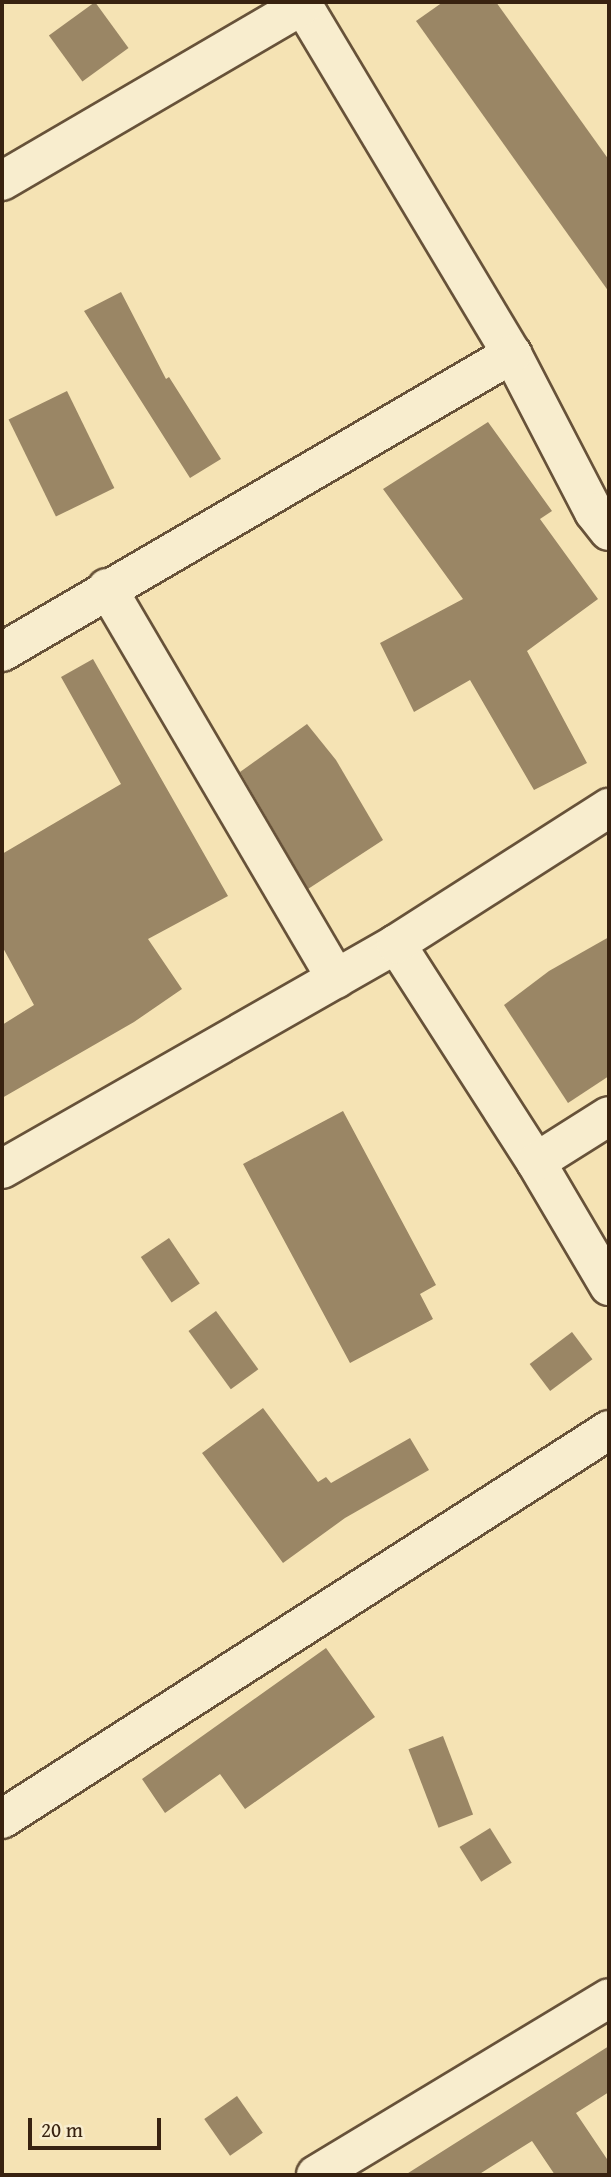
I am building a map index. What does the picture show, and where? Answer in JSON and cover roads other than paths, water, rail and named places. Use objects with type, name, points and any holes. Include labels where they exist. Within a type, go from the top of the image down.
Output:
[{"type":"street","points":[[2,181],[302,3],[512,354],[594,512],[609,531]]},
{"type":"street","points":[[2,652],[107,588],[512,354]]},
{"type":"street","points":[[107,588],[336,979]]},
{"type":"street","points":[[2,1169],[396,944],[609,808]]},
{"type":"street","points":[[396,944],[536,1162],[609,1286]]},
{"type":"street","points":[[536,1162],[609,1116]]},
{"type":"street","points":[[2,1819],[609,1430]]},
{"type":"street","points":[[316,2175],[609,1998]]}]
